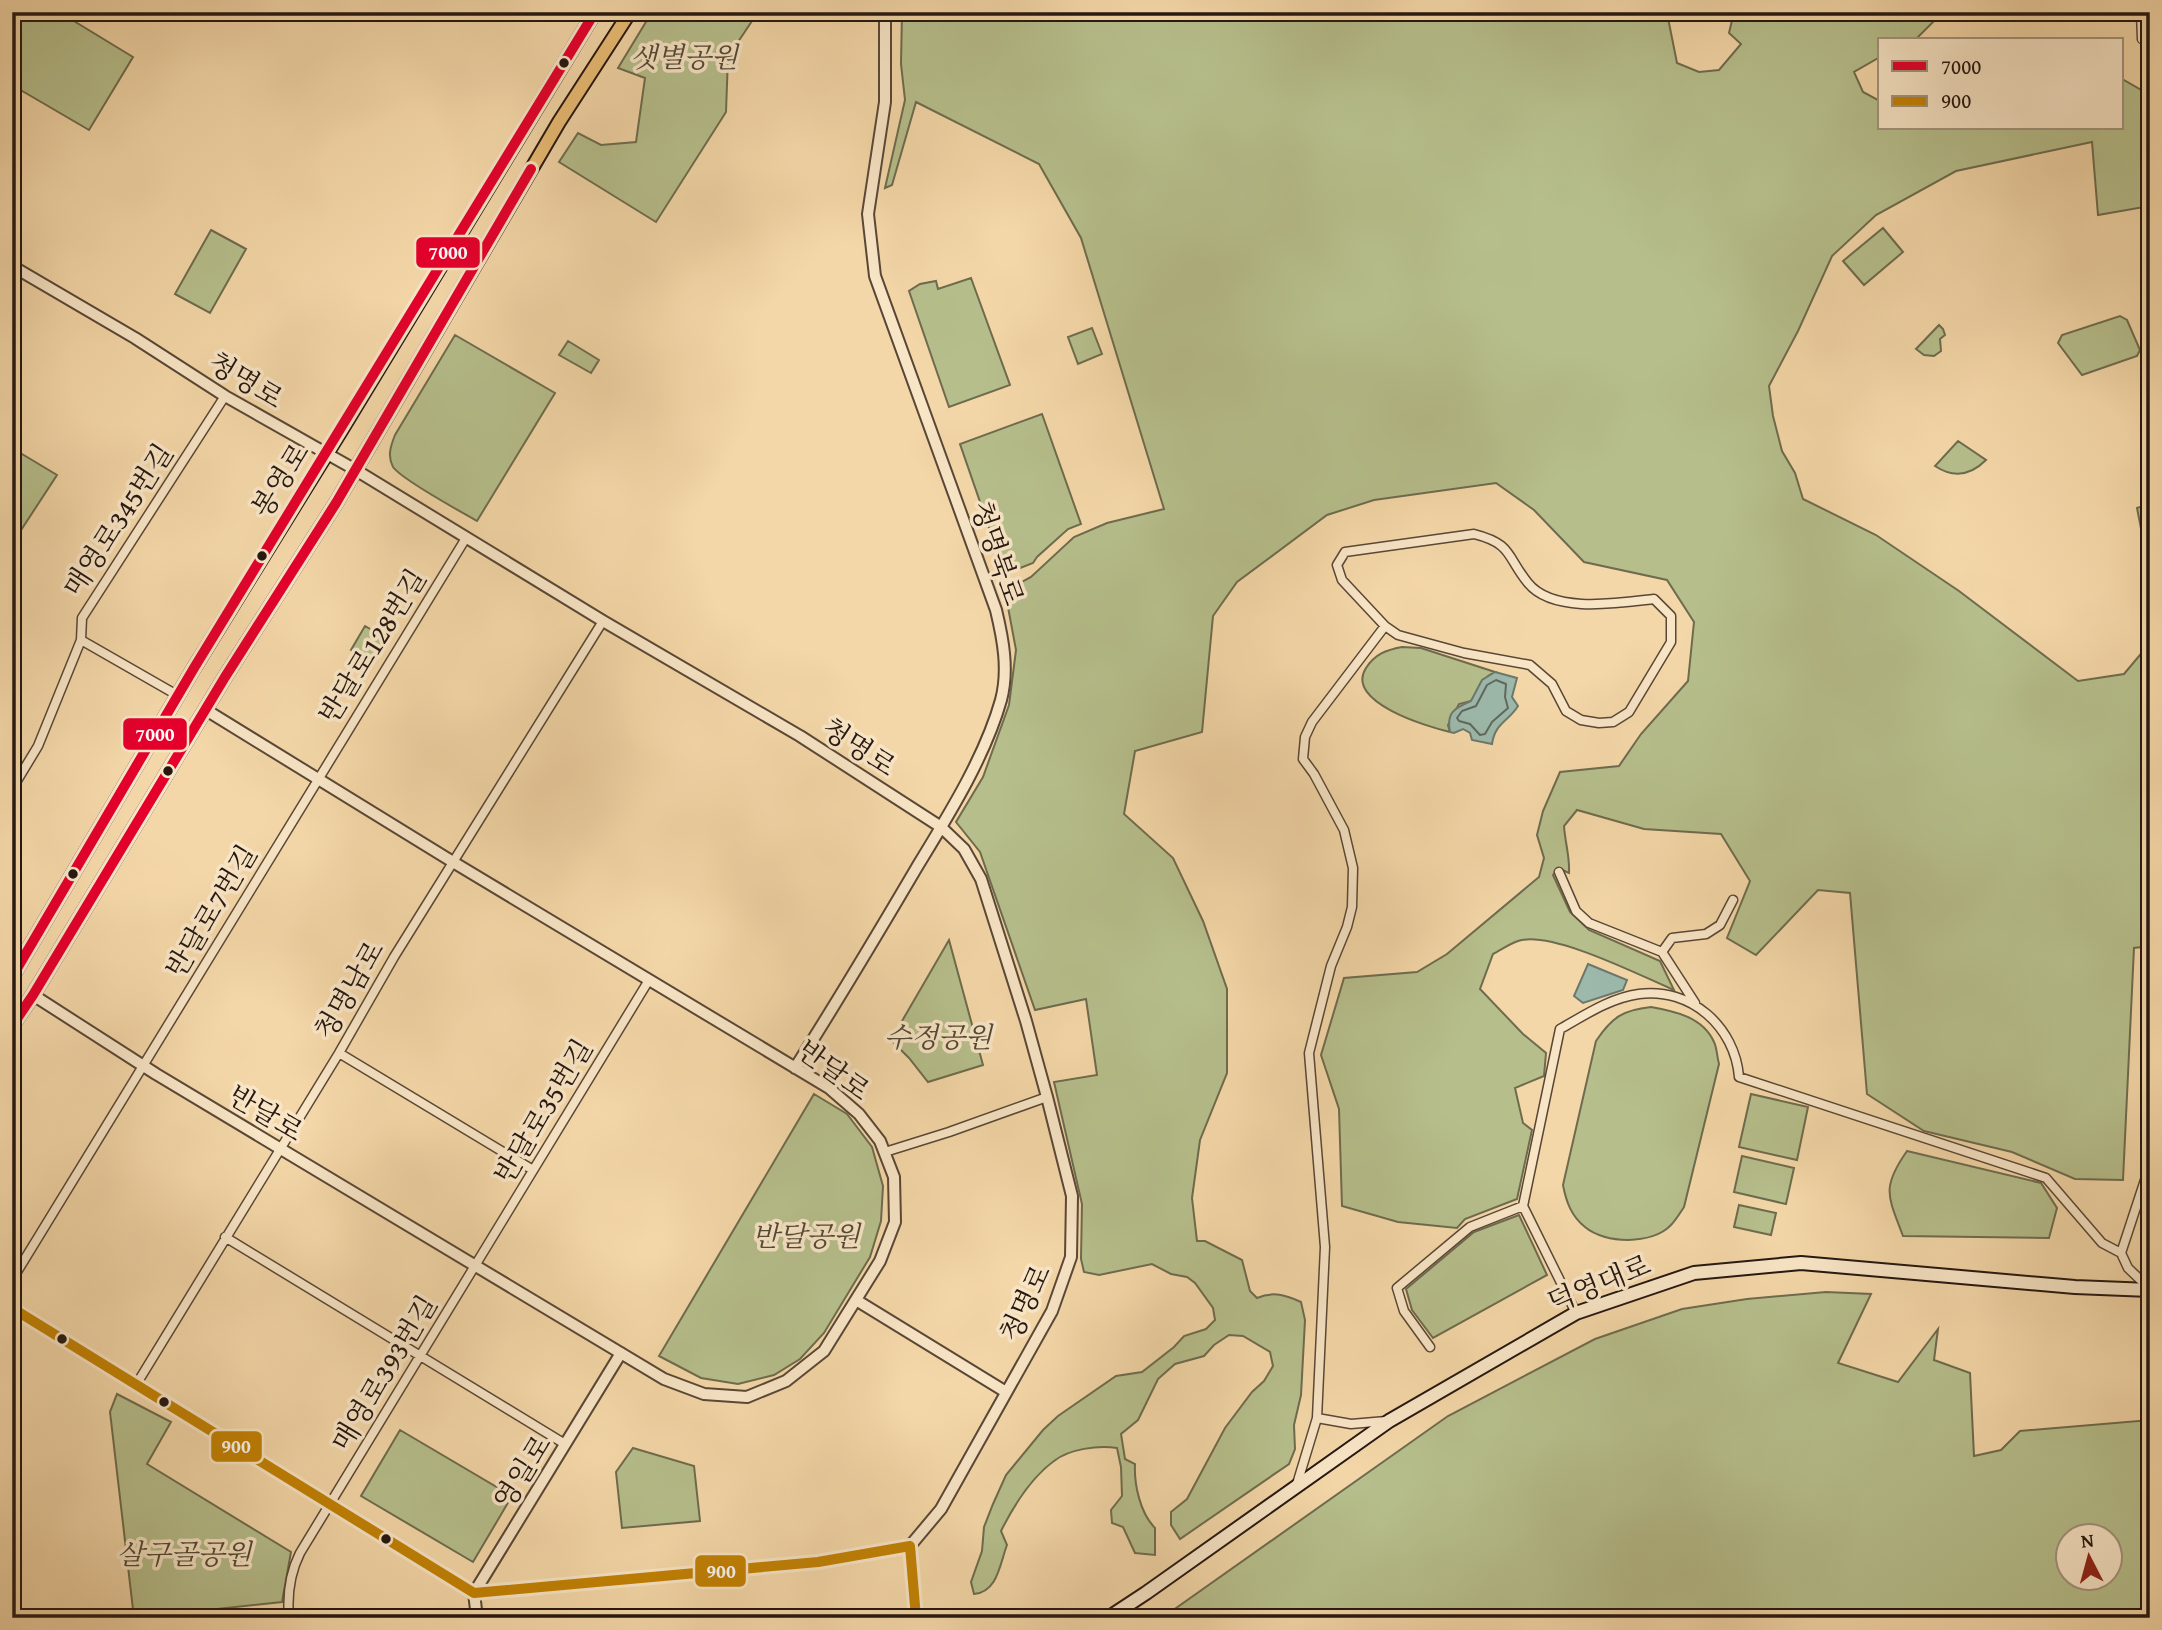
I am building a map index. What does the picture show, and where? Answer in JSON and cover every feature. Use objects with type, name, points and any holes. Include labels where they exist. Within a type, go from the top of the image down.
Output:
[{"type":"main road","name":"봉영로","points":[[12,977],[177,695],[595,12]]},
{"type":"main road","name":"봉영로","points":[[12,1026],[336,503],[559,122],[630,12]]},
{"type":"main road","name":"덕영대로","points":[[1108,1618],[1389,1421],[1576,1313],[1694,1273],[1801,1263],[2075,1287],[2150,1290]]},
{"type":"street","name":"청명북로","points":[[795,1068],[852,979],[980,752],[1001,699],[1005,665],[1003,639],[996,610],[875,276],[868,214],[884,102],[885,12]]},
{"type":"street","points":[[2141,12],[2142,39]]},
{"type":"street","name":"청명로","points":[[12,266],[119,328],[225,396],[354,469],[603,621],[789,729],[940,827],[964,849],[981,879],[1047,1097],[1072,1196],[1071,1257],[1052,1311],[941,1509],[910,1546]]},
{"type":"street","name":"매영로345번길","points":[[12,789],[38,746],[81,640],[82,618],[225,396]]},
{"type":"street","points":[[1474,534],[1504,546],[1529,585],[1548,599],[1578,604],[1654,599],[1671,616],[1671,642],[1629,712],[1613,722],[1599,723],[1581,720],[1566,711],[1552,684],[1531,665],[1451,650],[1398,635],[1385,626],[1342,580],[1337,565],[1345,552],[1474,534]]},
{"type":"street","name":"반달로128번길","points":[[317,779],[466,538]]},
{"type":"street","name":"청명남로","points":[[136,1385],[339,1053],[394,957],[603,621]]},
{"type":"street","points":[[1297,1484],[1317,1418],[1325,1247],[1309,1053],[1331,966],[1352,907],[1353,875],[1350,848],[1344,830],[1303,759],[1305,737],[1312,722],[1385,626]]},
{"type":"street","points":[[81,640],[177,695]]},
{"type":"street","name":"반달로","points":[[33,995],[143,1066],[664,1379],[704,1394],[747,1397],[786,1381],[824,1351],[880,1261],[895,1222],[894,1177],[885,1152],[859,1114],[829,1088],[206,710]]},
{"type":"street","name":"반달로7번길","points":[[12,1280],[317,779]]},
{"type":"street","points":[[1559,872],[1576,911],[1589,923],[1662,951],[1695,1003],[1714,1020],[1728,1040],[1738,1057],[1739,1077],[2046,1178],[2102,1243],[2121,1253],[2128,1268],[2150,1290]]},
{"type":"street","points":[[1662,951],[1672,939],[1706,934],[1720,925],[1733,900]]},
{"type":"street","name":"반달로35번길","points":[[475,1265],[649,980]]},
{"type":"street","points":[[1576,1313],[1523,1206],[1560,1030],[1608,1002],[1640,994],[1665,995],[1695,1003]]},
{"type":"street","points":[[339,1053],[533,1170]]},
{"type":"street","points":[[885,1152],[1047,1097]]},
{"type":"street","points":[[2121,1253],[2145,1180]]},
{"type":"street","points":[[1430,1347],[1404,1311],[1397,1288],[1470,1227],[1523,1206]]},
{"type":"street","points":[[225,1237],[565,1444]]},
{"type":"street","name":"매영로393번길","points":[[289,1618],[288,1599],[294,1566],[475,1265]]},
{"type":"street","points":[[856,1300],[1006,1392]]},
{"type":"street","points":[[12,1308],[474,1593],[818,1562],[910,1546],[916,1618]]},
{"type":"street","name":"영일로","points":[[474,1593],[621,1353]]},
{"type":"street","points":[[1317,1418],[1351,1424],[1389,1421]]},
{"type":"street","points":[[474,1593],[477,1618]]},
{"type":"green space","points":[[12,12],[59,12],[133,57],[89,130],[12,85]]},
{"type":"green space","name":"샛별공원","points":[[652,12],[746,12],[754,18],[728,57],[726,112],[656,222],[559,162],[578,133],[601,145],[636,142],[645,78],[618,68]]},
{"type":"green space","points":[[902,12],[1672,12],[1668,18],[1677,63],[1699,72],[1719,70],[1741,44],[1729,33],[1734,12],[1946,12],[1917,38],[1878,38],[1878,58],[1854,72],[1863,92],[1878,100],[1878,130],[2124,130],[2124,80],[2150,95],[2150,206],[2098,215],[2092,142],[1956,171],[1876,215],[1832,256],[1798,331],[1769,386],[1782,451],[1795,473],[1803,499],[1876,535],[1959,591],[2078,681],[2124,674],[2150,643],[2150,946],[2134,948],[2123,1180],[2075,1179],[2012,1152],[1924,1131],[1867,1094],[1850,893],[1818,890],[1756,955],[1727,938],[1750,881],[1721,834],[1644,829],[1577,810],[1564,826],[1569,873],[1558,868],[1553,875],[1570,912],[1589,930],[1660,961],[1674,990],[1619,965],[1552,942],[1533,939],[1518,941],[1493,954],[1480,989],[1523,1034],[1546,1053],[1544,1076],[1515,1088],[1523,1123],[1532,1130],[1517,1199],[1465,1219],[1457,1228],[1398,1222],[1342,1206],[1339,1109],[1321,1055],[1344,978],[1417,972],[1447,954],[1539,877],[1544,858],[1537,835],[1543,811],[1560,772],[1619,766],[1641,734],[1688,681],[1694,622],[1667,580],[1584,562],[1534,510],[1496,483],[1374,500],[1327,515],[1237,582],[1213,616],[1202,732],[1135,751],[1124,814],[1173,858],[1203,921],[1227,989],[1227,1073],[1200,1140],[1192,1198],[1197,1241],[1205,1241],[1242,1260],[1250,1291],[1257,1298],[1279,1295],[1301,1302],[1305,1320],[1301,1395],[1294,1425],[1295,1449],[1289,1464],[1180,1539],[1171,1525],[1171,1512],[1187,1499],[1225,1428],[1273,1366],[1270,1352],[1243,1336],[1229,1335],[1204,1356],[1175,1364],[1158,1379],[1138,1420],[1121,1434],[1125,1459],[1135,1464],[1137,1489],[1142,1506],[1155,1528],[1155,1555],[1135,1553],[1123,1527],[1112,1523],[1111,1510],[1122,1496],[1117,1448],[1084,1449],[1068,1453],[1054,1461],[1024,1493],[1001,1531],[1007,1545],[997,1576],[988,1588],[974,1594],[971,1582],[982,1551],[984,1527],[993,1504],[1006,1475],[1043,1430],[1058,1416],[1116,1376],[1142,1372],[1184,1336],[1206,1329],[1215,1320],[1213,1308],[1195,1283],[1187,1277],[1171,1274],[1152,1264],[1099,1275],[1084,1272],[1081,1259],[1082,1204],[1054,1082],[1097,1075],[1086,999],[1035,1010],[980,852],[956,822],[983,777],[1009,705],[1016,650],[1005,591],[1031,577],[1074,537],[1107,523],[1164,509],[1081,238],[1039,164],[916,102],[892,185],[885,188],[905,100],[901,64]]},
{"type":"green space","points":[[1883,228],[1903,252],[1864,285],[1843,261]]},
{"type":"green space","points":[[211,230],[246,249],[210,313],[175,294]]},
{"type":"green space","points":[[971,278],[1010,385],[949,407],[909,291],[920,284],[936,281],[938,289]]},
{"type":"green space","points":[[2120,316],[2127,320],[2140,350],[2137,356],[2082,375],[2058,343],[2062,335]]},
{"type":"green space","points":[[1939,325],[1945,335],[1940,339],[1941,351],[1934,356],[1924,355],[1916,349]]},
{"type":"green space","points":[[1092,328],[1102,354],[1078,364],[1068,337]]},
{"type":"green space","points":[[455,335],[555,393],[477,521],[398,473],[390,459],[395,435]]},
{"type":"green space","points":[[568,341],[599,360],[591,373],[559,355]]},
{"type":"green space","points":[[1042,414],[1081,524],[1068,529],[1033,563],[1005,574],[960,444]]},
{"type":"green space","points":[[1958,441],[1986,460],[1961,474],[1935,466]]},
{"type":"green space","points":[[12,448],[57,475],[12,544]]},
{"type":"green space","points":[[2150,504],[2150,538],[2143,539],[2137,508]]},
{"type":"green space","points":[[365,626],[386,638],[372,662],[351,650]]},
{"type":"green space","points":[[1402,647],[1421,648],[1495,672],[1483,681],[1471,701],[1459,704],[1448,725],[1450,732],[1408,719],[1377,702],[1367,692],[1362,680],[1369,663],[1381,653]]},
{"type":"green space","name":"수정공원","points":[[949,940],[983,1065],[928,1082],[891,1040]]},
{"type":"green space","points":[[1651,1007],[1678,1013],[1703,1027],[1714,1042],[1719,1064],[1684,1207],[1663,1232],[1641,1239],[1604,1237],[1585,1227],[1576,1218],[1563,1185],[1596,1041],[1619,1016]]},
{"type":"green space","name":"반달공원","points":[[814,1094],[847,1114],[872,1147],[883,1186],[881,1221],[870,1257],[824,1333],[800,1359],[774,1375],[738,1384],[701,1378],[659,1356]]},
{"type":"green space","points":[[1751,1094],[1808,1107],[1797,1160],[1739,1147]]},
{"type":"green space","points":[[1907,1151],[2041,1183],[2057,1208],[2049,1238],[1903,1236],[1891,1201],[1890,1184]]},
{"type":"green space","points":[[1742,1156],[1794,1168],[1786,1204],[1734,1192]]},
{"type":"green space","points":[[1739,1205],[1776,1213],[1771,1235],[1734,1227]]},
{"type":"green space","points":[[1519,1215],[1547,1275],[1433,1338],[1412,1310],[1406,1289],[1474,1232]]},
{"type":"green space","points":[[1826,1292],[1871,1294],[1838,1363],[1898,1382],[1938,1329],[1934,1360],[1970,1373],[1974,1456],[2001,1450],[2020,1431],[2150,1420],[2150,1618],[1162,1618],[1448,1416],[1595,1339],[1682,1309],[1747,1299]]},
{"type":"green space","name":"살구골공원","points":[[117,1394],[171,1422],[147,1464],[291,1552],[282,1602],[134,1618],[110,1412]]},
{"type":"green space","points":[[400,1430],[512,1496],[473,1562],[361,1496]]},
{"type":"green space","points":[[633,1448],[694,1466],[700,1521],[622,1528],[616,1472]]},
{"type":"water","points":[[1495,672],[1517,678],[1512,697],[1518,706],[1496,731],[1492,744],[1472,740],[1470,733],[1463,729],[1450,732],[1449,720],[1453,712],[1471,701],[1482,680]]},
{"type":"water","points":[[1588,964],[1627,980],[1623,990],[1583,1003],[1574,996]]},
{"type":"waterway","points":[[2141,1264],[2150,1263]]},
{"type":"transit line","name":"7000","points":[[12,977],[194,668],[595,12]]},
{"type":"transit line","name":"7000","points":[[12,1026],[225,677],[336,503],[531,169]]},
{"type":"transit line","name":"900","points":[[12,1308],[474,1593],[818,1562],[910,1546],[916,1618]]}]
